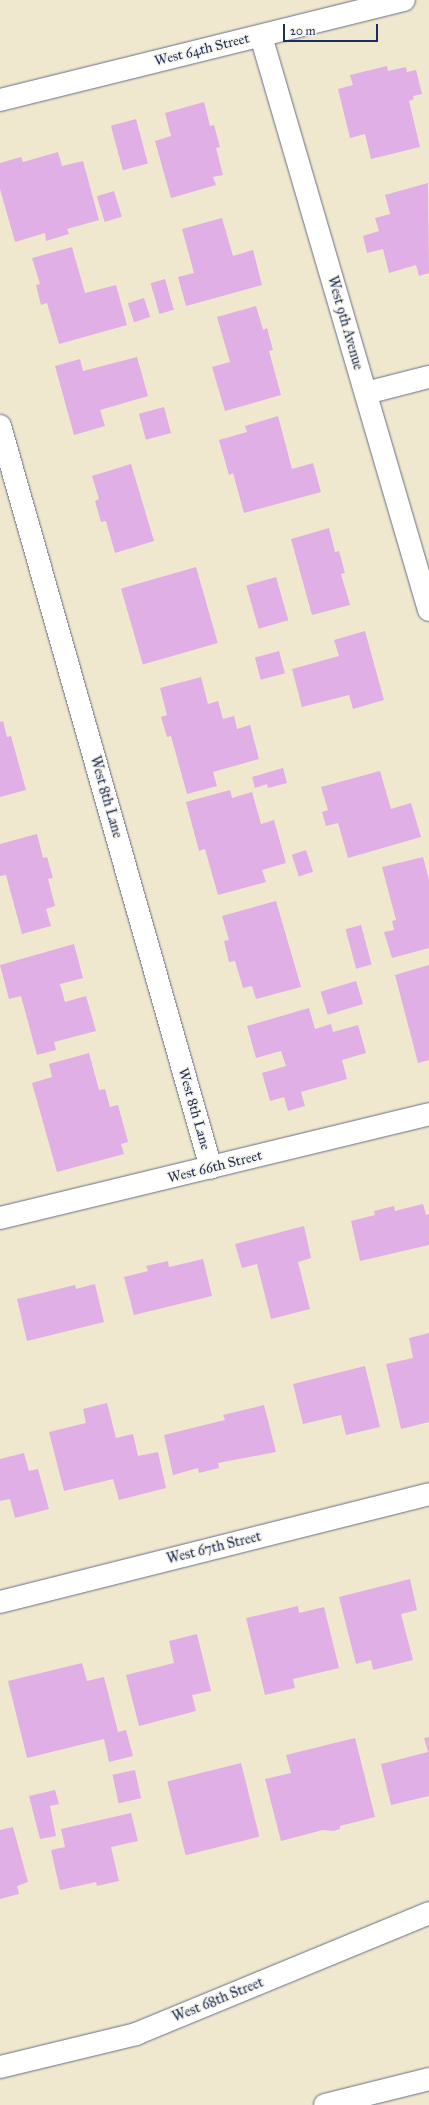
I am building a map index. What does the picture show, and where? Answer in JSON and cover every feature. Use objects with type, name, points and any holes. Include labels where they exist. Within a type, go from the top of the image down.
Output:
[{"type":"street","name":"West 64th Street","points":[[0,100],[404,0]]},
{"type":"street","name":"West 9th Avenue","points":[[261,36],[429,610]]},
{"type":"street","points":[[366,393],[429,377]]},
{"type":"street","name":"West 8th Lane","points":[[0,426],[211,1168]]},
{"type":"street","name":"West 66th Street","points":[[0,1218],[429,1114]]},
{"type":"street","name":"West 67th Street","points":[[0,1602],[429,1494]]},
{"type":"street","name":"West 68th Street","points":[[0,2067],[136,2034],[429,1913]]},
{"type":"street","points":[[325,2105],[429,2079]]},
{"type":"building","points":[[387,66],[388,71],[406,67],[407,72],[416,70],[422,94],[413,96],[414,99],[409,101],[420,147],[371,159],[365,134],[350,138],[338,89],[353,85],[350,75]]},
{"type":"building","points":[[204,102],[210,126],[214,125],[220,147],[216,148],[223,175],[213,177],[216,185],[171,198],[155,141],[171,136],[165,113]]},
{"type":"building","points":[[136,119],[148,163],[123,170],[111,126]]},
{"type":"building","points":[[58,152],[62,166],[83,161],[99,220],[67,229],[69,234],[46,241],[45,233],[15,242],[0,189],[0,163],[21,157],[23,162]]},
{"type":"building","points":[[428,183],[429,273],[419,276],[416,265],[389,273],[383,249],[367,253],[363,236],[379,231],[375,218],[390,214],[385,195]]},
{"type":"building","points":[[114,191],[122,217],[105,222],[97,196]]},
{"type":"building","points":[[222,218],[233,256],[253,250],[262,285],[186,306],[178,277],[194,273],[182,229]]},
{"type":"building","points":[[72,247],[85,293],[116,285],[127,325],[59,344],[47,303],[41,305],[36,285],[40,284],[32,258]]},
{"type":"building","points":[[165,279],[174,310],[159,314],[151,283]]},
{"type":"building","points":[[144,298],[150,317],[134,322],[128,303]]},
{"type":"building","points":[[256,306],[263,330],[267,328],[273,350],[269,351],[281,395],[225,411],[212,367],[230,362],[217,317]]},
{"type":"building","points":[[137,357],[148,396],[100,410],[105,426],[74,435],[55,366],[80,359],[83,371]]},
{"type":"building","points":[[164,407],[171,433],[146,440],[139,414]]},
{"type":"building","points":[[278,416],[292,469],[313,463],[321,492],[244,513],[233,473],[229,475],[219,440],[247,432],[245,426]]},
{"type":"building","points":[[131,464],[154,541],[115,553],[106,521],[101,522],[95,501],[99,499],[92,476]]},
{"type":"building","points":[[329,528],[335,552],[339,551],[345,573],[341,574],[350,605],[312,615],[291,539]]},
{"type":"building","points":[[196,567],[218,643],[143,664],[121,588]]},
{"type":"building","points":[[276,577],[288,620],[259,629],[246,586]]},
{"type":"building","points":[[365,631],[384,700],[353,709],[349,695],[302,707],[292,669],[339,656],[334,640]]},
{"type":"building","points":[[279,651],[285,673],[261,680],[255,657]]},
{"type":"building","points":[[201,677],[208,704],[218,701],[223,719],[234,716],[237,729],[250,725],[259,759],[213,772],[217,786],[187,794],[171,736],[167,737],[161,717],[167,715],[160,688]]},
{"type":"building","points":[[3,721],[7,737],[11,736],[26,790],[0,797],[0,722]]},
{"type":"building","points":[[283,768],[287,783],[268,788],[267,784],[255,788],[252,777]]},
{"type":"building","points":[[380,771],[391,809],[411,803],[421,837],[348,858],[338,823],[326,826],[322,812],[328,810],[321,787]]},
{"type":"building","points":[[230,790],[232,798],[252,792],[261,824],[274,820],[286,863],[262,870],[266,882],[218,895],[205,849],[199,851],[186,802]]},
{"type":"building","points":[[37,834],[43,858],[47,857],[53,878],[48,879],[55,906],[46,909],[51,926],[22,934],[6,875],[0,876],[0,844]]},
{"type":"building","points":[[306,850],[313,872],[299,877],[292,855]]},
{"type":"building","points":[[423,857],[429,880],[429,948],[392,958],[384,932],[394,930],[392,921],[396,920],[382,867]]},
{"type":"building","points":[[276,901],[301,987],[256,999],[252,986],[243,988],[235,961],[229,962],[224,941],[229,940],[222,916]]},
{"type":"building","points":[[361,925],[372,965],[356,969],[346,929]]},
{"type":"building","points":[[74,944],[83,978],[60,984],[65,1002],[86,996],[96,1031],[54,1042],[56,1050],[37,1055],[21,996],[9,999],[0,965]]},
{"type":"building","points":[[429,965],[429,1060],[418,1063],[395,975]]},
{"type":"building","points":[[356,981],[363,1004],[328,1015],[321,992]]},
{"type":"building","points":[[309,1008],[315,1029],[331,1024],[333,1032],[358,1025],[366,1053],[342,1060],[347,1079],[301,1092],[305,1106],[288,1111],[284,1097],[270,1101],[262,1073],[286,1066],[281,1051],[256,1058],[247,1026]]},
{"type":"building","points":[[89,1053],[99,1090],[105,1089],[110,1107],[118,1105],[128,1142],[121,1144],[124,1154],[57,1172],[32,1083],[52,1077],[49,1064]]},
{"type":"building","points":[[423,1204],[426,1215],[429,1214],[429,1245],[360,1261],[351,1221],[375,1215],[374,1211],[394,1206],[395,1211]]},
{"type":"building","points":[[304,1226],[311,1258],[298,1262],[310,1309],[271,1319],[257,1264],[242,1268],[235,1244]]},
{"type":"building","points":[[203,1259],[212,1296],[134,1315],[124,1277],[148,1271],[146,1266],[168,1261],[169,1267]]},
{"type":"building","points":[[95,1284],[104,1322],[27,1341],[17,1299],[75,1285],[76,1289]]},
{"type":"building","points":[[429,1333],[429,1422],[401,1429],[386,1364],[413,1358],[409,1338]]},
{"type":"building","points":[[365,1366],[380,1427],[346,1435],[341,1415],[303,1424],[293,1384]]},
{"type":"building","points":[[107,1403],[116,1438],[133,1434],[138,1456],[158,1452],[166,1488],[119,1500],[113,1479],[64,1491],[49,1432],[86,1423],[83,1409]]},
{"type":"building","points":[[264,1405],[276,1452],[218,1463],[219,1468],[199,1473],[198,1468],[173,1475],[164,1435],[225,1420],[223,1415]]},
{"type":"building","points":[[24,1453],[29,1471],[38,1469],[49,1509],[15,1518],[10,1499],[0,1501],[0,1459]]},
{"type":"building","points":[[410,1579],[417,1610],[401,1614],[413,1660],[373,1670],[371,1660],[356,1664],[339,1597]]},
{"type":"building","points":[[298,1606],[299,1613],[324,1607],[339,1668],[293,1679],[295,1688],[265,1695],[246,1618]]},
{"type":"building","points":[[197,1634],[211,1691],[192,1695],[196,1711],[139,1726],[126,1675],[174,1663],[169,1641]]},
{"type":"building","points":[[82,1663],[87,1681],[104,1677],[118,1732],[126,1730],[133,1756],[109,1762],[104,1739],[27,1758],[8,1681]]},
{"type":"building","points":[[429,1737],[429,1796],[391,1805],[381,1764],[428,1752],[424,1738]]},
{"type":"building","points":[[355,1738],[375,1817],[340,1826],[340,1829],[333,1831],[323,1830],[281,1841],[265,1779],[291,1773],[286,1755]]},
{"type":"building","points":[[241,1763],[259,1837],[186,1855],[167,1781]]},
{"type":"building","points":[[135,1770],[141,1798],[119,1803],[113,1775]]},
{"type":"building","points":[[55,1790],[59,1804],[50,1806],[56,1836],[40,1839],[29,1796]]},
{"type":"building","points":[[131,1813],[138,1841],[111,1847],[119,1881],[97,1886],[96,1882],[60,1890],[51,1850],[65,1847],[61,1829]]},
{"type":"building","points":[[13,1827],[28,1882],[17,1886],[19,1894],[0,1899],[0,1830]]}]
